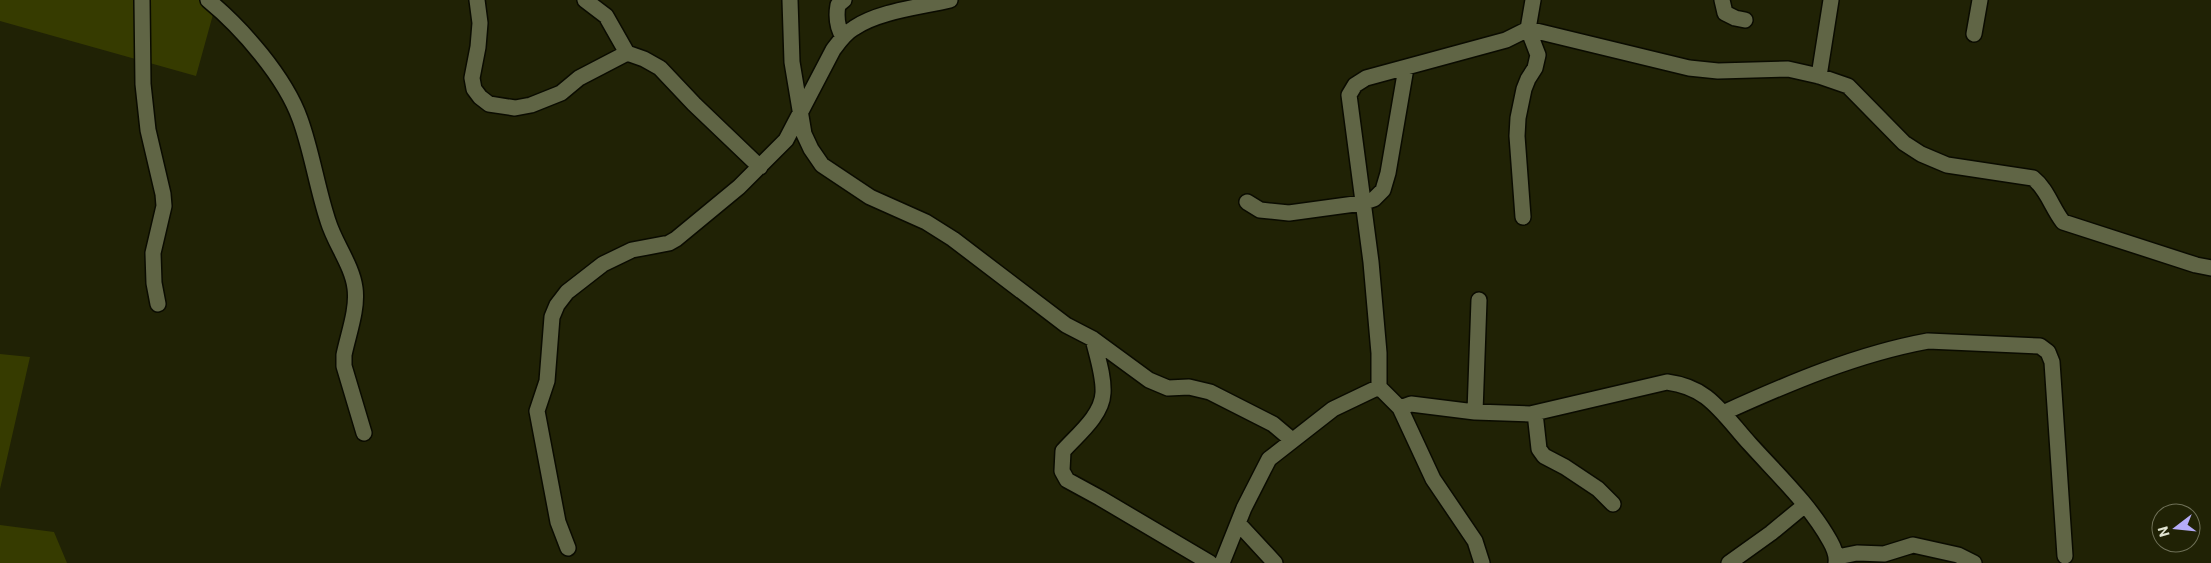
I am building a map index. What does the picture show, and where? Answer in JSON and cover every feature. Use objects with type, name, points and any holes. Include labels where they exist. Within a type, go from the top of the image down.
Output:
[{"type":"street","points":[[142,0],[143,84],[147,121],[164,206],[154,253],[154,283],[158,304]]},
{"type":"street","points":[[208,0],[222,12],[267,63],[286,88],[300,119],[331,231],[353,278],[355,290],[354,305],[344,356],[344,366],[364,433]]},
{"type":"street","points":[[477,0],[480,23],[472,78],[474,89],[480,98],[489,104],[514,108],[531,105],[561,93],[579,78],[627,53]]},
{"type":"street","points":[[584,0],[606,16],[627,53],[644,59],[660,68],[694,104],[760,166]]},
{"type":"street","points":[[790,0],[792,62],[802,112],[804,134],[811,149],[822,164],[870,198],[926,222],[953,239],[1006,277],[1066,325],[1092,339],[1149,380],[1168,388],[1189,387],[1210,392],[1273,424],[1292,440]]},
{"type":"street","points":[[842,37],[838,27],[837,11],[838,5],[844,0]]},
{"type":"street","points":[[568,548],[558,522],[538,411],[548,381],[552,318],[557,304],[567,292],[587,276],[619,255],[632,250],[669,243],[676,239],[760,166],[786,140],[833,50],[842,37],[866,21],[950,0]]},
{"type":"street","points":[[1523,218],[1517,136],[1518,118],[1524,89],[1536,68],[1538,55],[1528,29],[1533,0]]},
{"type":"street","points":[[1722,0],[1725,13],[1745,20]]},
{"type":"street","points":[[1819,76],[1831,0]]},
{"type":"street","points":[[1974,34],[1980,0]]},
{"type":"street","points":[[1482,563],[1475,542],[1433,479],[1400,408],[1379,387],[1379,353],[1371,262],[1349,95],[1355,85],[1366,78],[1506,40],[1528,29],[1689,68],[1718,72],[1788,69],[1819,76],[1848,86],[1904,142],[1921,154],[1947,165],[2033,178],[2042,185],[2055,212],[2063,222],[2196,265],[2211,268]]},
{"type":"street","points":[[1247,202],[1260,210],[1288,214],[1362,203],[1374,199],[1383,190],[1386,181],[1406,68]]},
{"type":"street","points":[[1475,412],[1479,300]]},
{"type":"street","points":[[1092,339],[1098,360],[1103,394],[1092,419],[1062,451],[1062,471],[1067,480],[1210,563]]},
{"type":"street","points":[[1723,413],[1822,370],[1910,344],[1928,341],[2040,346],[2048,352],[2052,362],[2065,556]]},
{"type":"street","points":[[1400,408],[1411,404],[1514,415],[1535,413],[1668,382],[1679,383],[1707,398],[1723,413],[1805,505],[1830,542],[1836,560],[1858,553],[1884,554],[1913,545],[1958,555],[1974,563]]},
{"type":"street","points":[[1222,563],[1238,523],[1268,459],[1334,409],[1379,387]]},
{"type":"street","points":[[1535,413],[1539,449],[1544,456],[1598,489],[1613,504]]},
{"type":"street","points":[[1729,563],[1771,533],[1805,505]]},
{"type":"street","points":[[1238,523],[1275,563]]},
{"type":"green space","points":[[0,0],[217,0],[196,76],[0,21]]},
{"type":"green space","points":[[0,354],[30,357],[0,489]]},
{"type":"green space","points":[[0,525],[54,532],[67,563],[0,563]]}]
